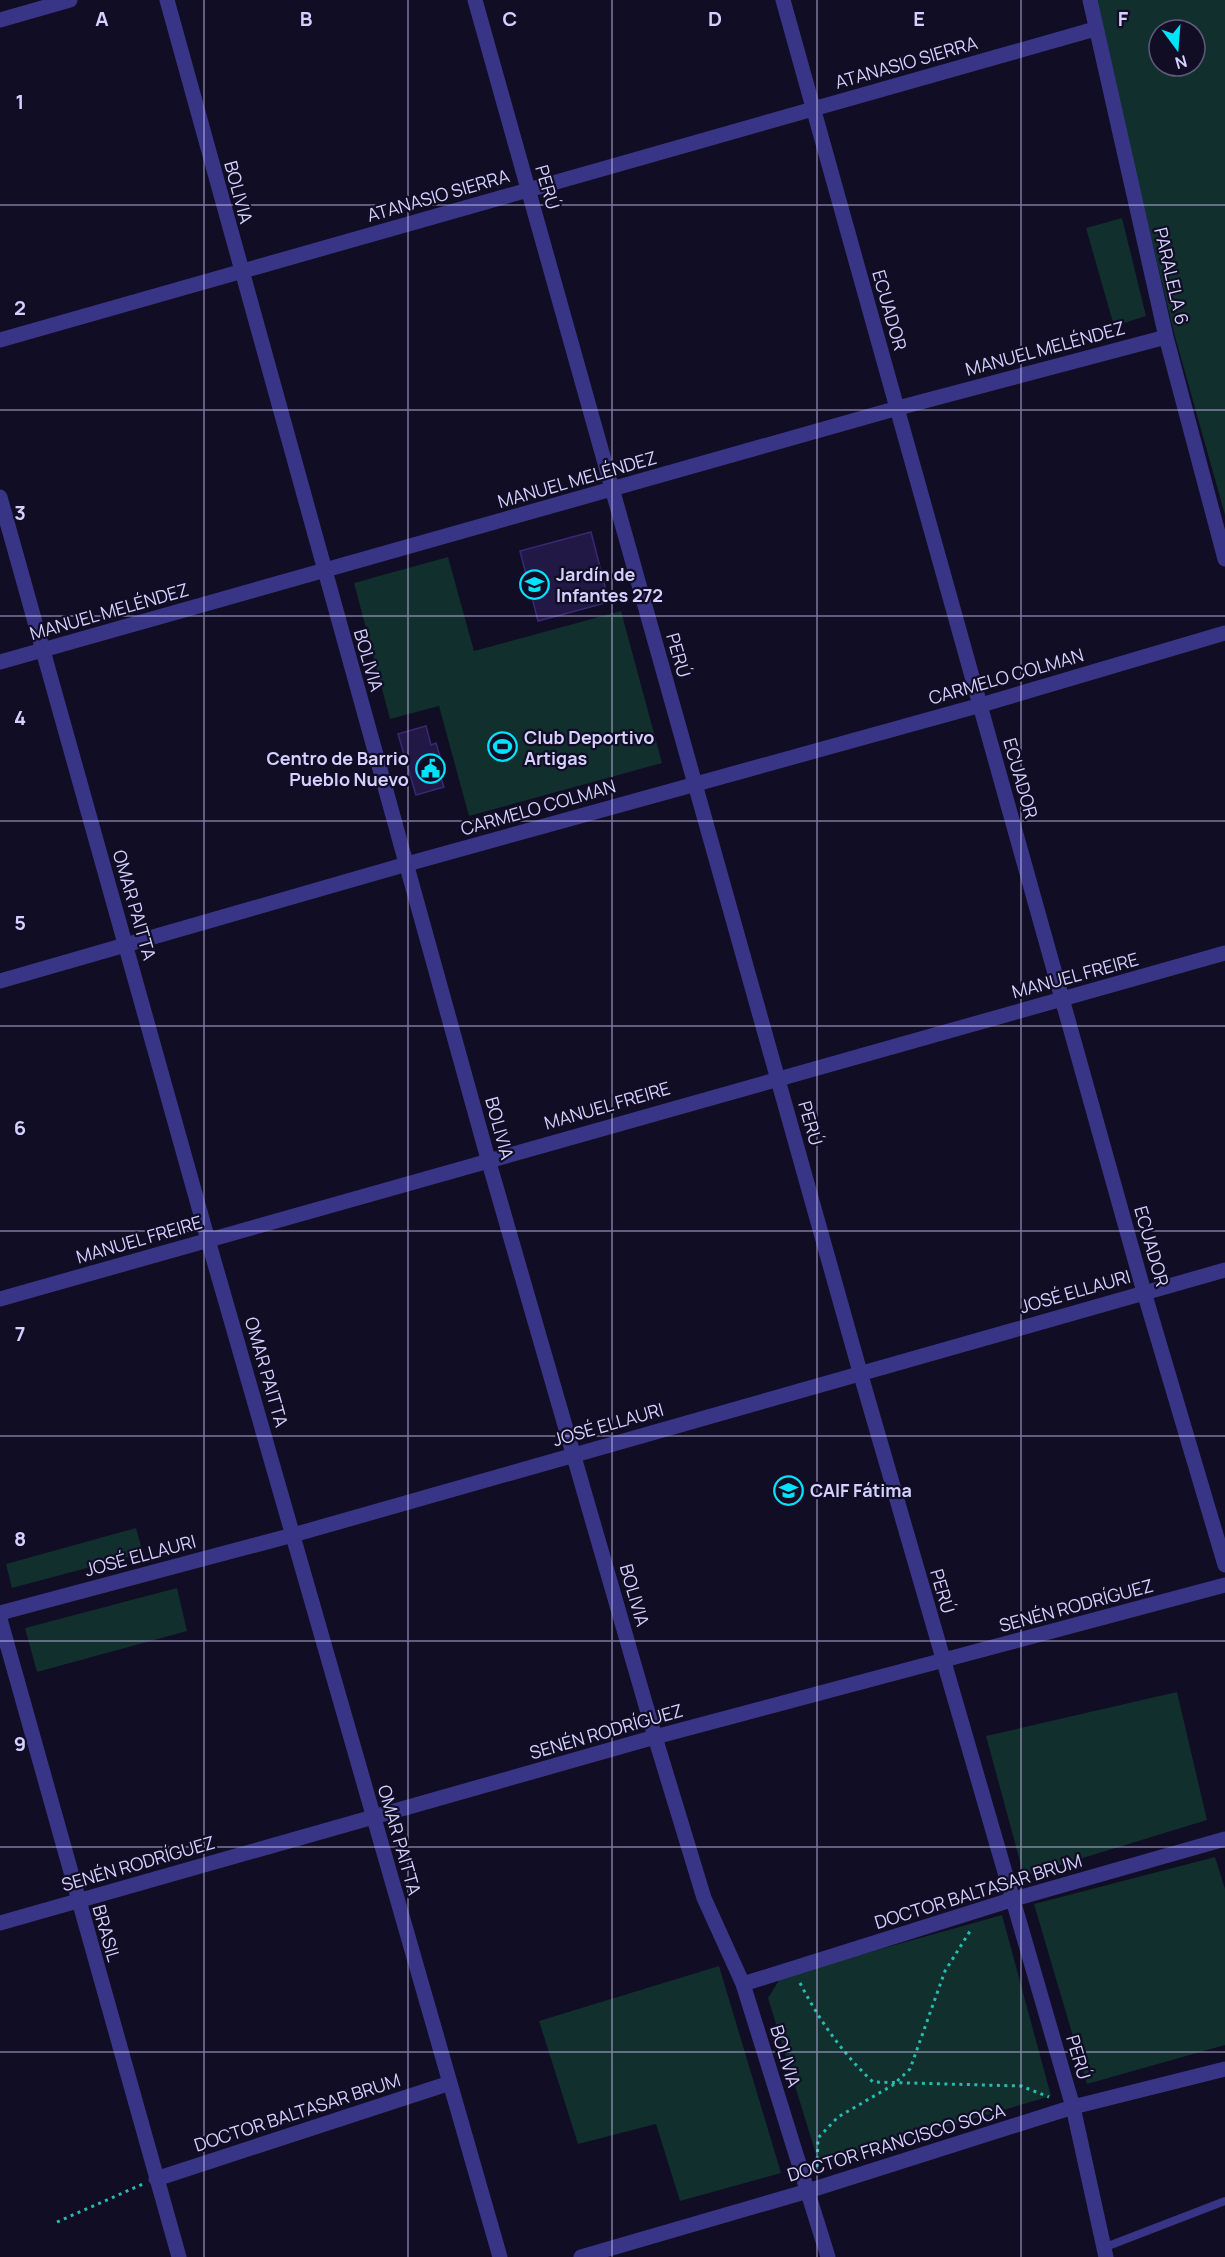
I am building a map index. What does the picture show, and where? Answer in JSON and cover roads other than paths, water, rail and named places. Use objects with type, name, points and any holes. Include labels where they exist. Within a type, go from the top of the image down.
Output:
[{"type":"street","points":[[0,20],[69,0]]},
{"type":"street","name":"BOLIVIA","points":[[167,0],[240,271],[488,1159],[573,1454],[704,1898],[743,1984],[828,2257]]},
{"type":"street","name":"PERÚ","points":[[475,0],[860,1372],[1073,2108],[1105,2253]]},
{"type":"street","name":"ECUADOR","points":[[783,0],[1144,1292],[1225,1565]]},
{"type":"street","name":"PARALELA 6","points":[[1090,0],[1166,337],[1225,558]]},
{"type":"street","name":"ATANASIO SIERRA","points":[[0,340],[1095,29]]},
{"type":"street","name":"MANUEL MELÉNDEZ","points":[[0,662],[898,408],[1166,337]]},
{"type":"street","name":"OMAR PAITTA","points":[[0,497],[208,1240],[500,2257]]},
{"type":"street","name":"CARMELO COLMAN","points":[[0,981],[407,864],[981,705],[1225,633]]},
{"type":"street","name":"MANUEL FREIRE","points":[[0,1299],[778,1077],[1225,953]]},
{"type":"street","name":"JOSÉ ELLAURI","points":[[0,1612],[293,1535],[1225,1270]]},
{"type":"street","name":"SENÉN RODRÍGUEZ","points":[[0,1923],[656,1737],[1225,1585]]},
{"type":"street","name":"BRASIL","points":[[0,1619],[179,2257]]},
{"type":"street","name":"DOCTOR BALTASAR BRUM","points":[[743,1984],[1014,1899],[1225,1839]]},
{"type":"street","name":"DOCTOR FRANCISCO SOCA","points":[[580,2257],[808,2191],[1073,2108],[1225,2069]]},
{"type":"street","name":"DOCTOR BALTASAR BRUM","points":[[156,2179],[450,2083]]},
{"type":"lane","points":[[1105,2253],[1225,2201]]},
{"type":"place","name":"Jardín de Infantes 272","points":[[535,584]]},
{"type":"place","name":"Club Deportivo Artigas","points":[[503,747]]},
{"type":"place","name":"Centro de Barrio Pueblo Nuevo","points":[[430,768]]},
{"type":"place","name":"CAIF Fátima","points":[[789,1490]]}]
